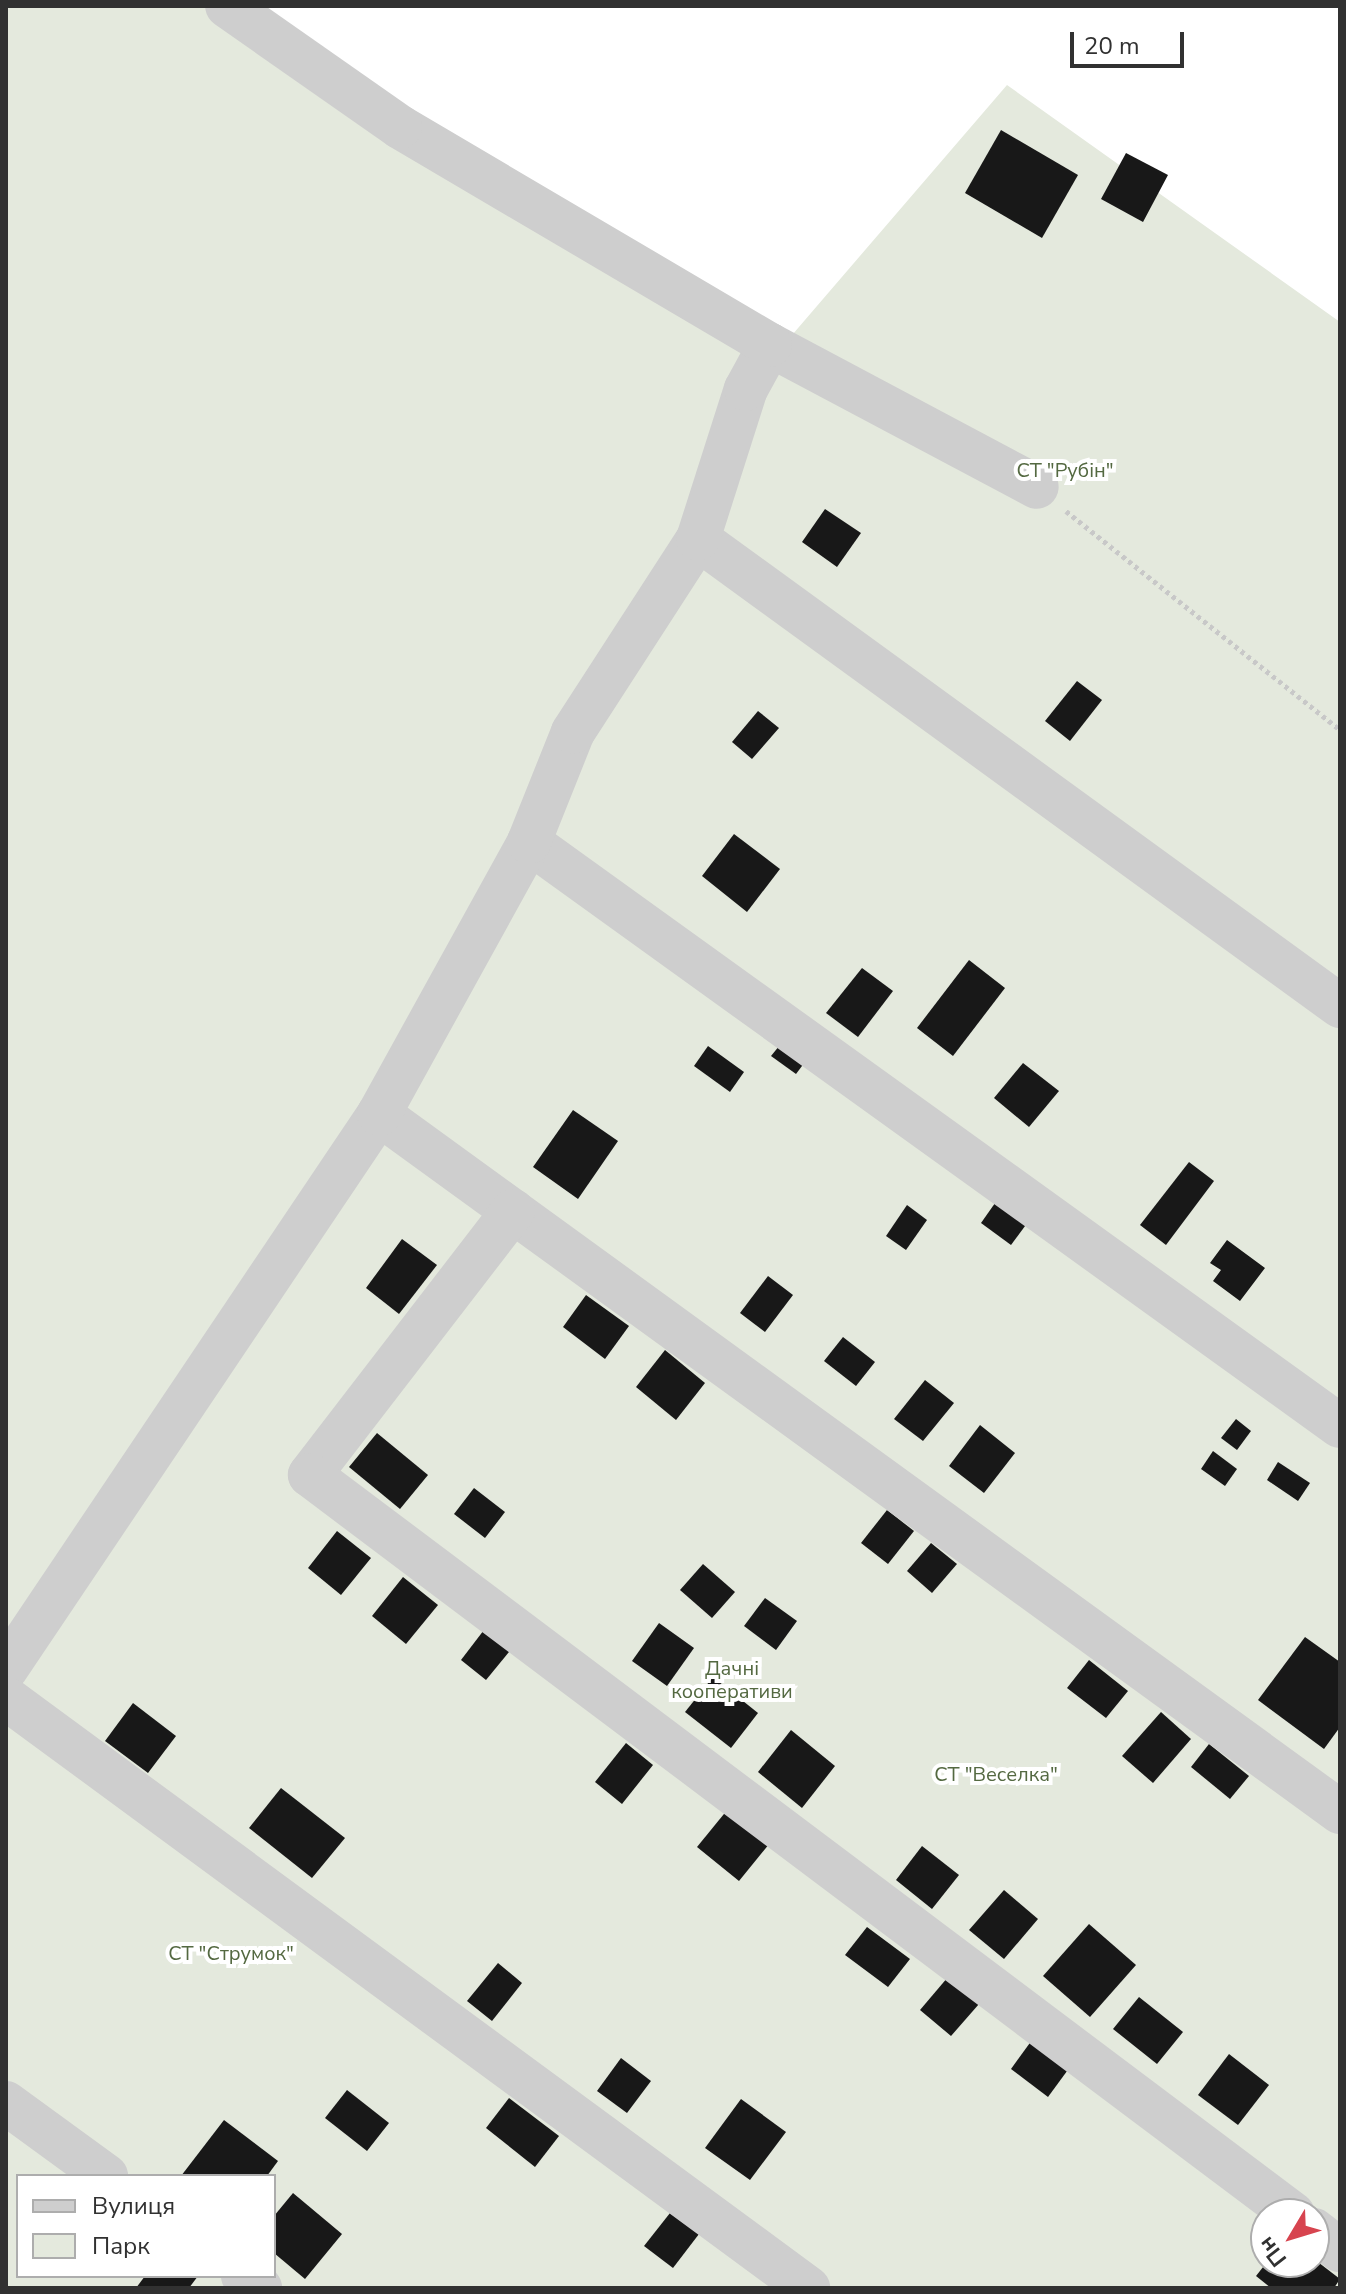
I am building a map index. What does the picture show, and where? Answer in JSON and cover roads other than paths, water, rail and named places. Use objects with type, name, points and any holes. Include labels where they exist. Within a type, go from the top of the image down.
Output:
[{"type":"street","points":[[227,6],[400,127],[770,345],[1037,487]]},
{"type":"street","points":[[6,1669],[379,1114],[529,842],[573,732],[698,539],[746,389],[770,345]]},
{"type":"street","points":[[698,539],[1340,1006]]},
{"type":"street","points":[[529,842],[1340,1426]]},
{"type":"street","points":[[379,1114],[1340,1812]]},
{"type":"street","points":[[513,1211],[310,1475],[1272,2198]]},
{"type":"street","points":[[6,1698],[808,2288]]},
{"type":"street","points":[[6,2103],[103,2174]]},
{"type":"park label","name":"СТ \"Рубін\"","points":[[1065,470]]},
{"type":"park label","name":"Дачні кооперативи","points":[[732,1680]]},
{"type":"park label","name":"СТ \"Веселка\"","points":[[996,1774]]},
{"type":"park label","name":"СТ \"Струмок\"","points":[[231,1953]]}]
